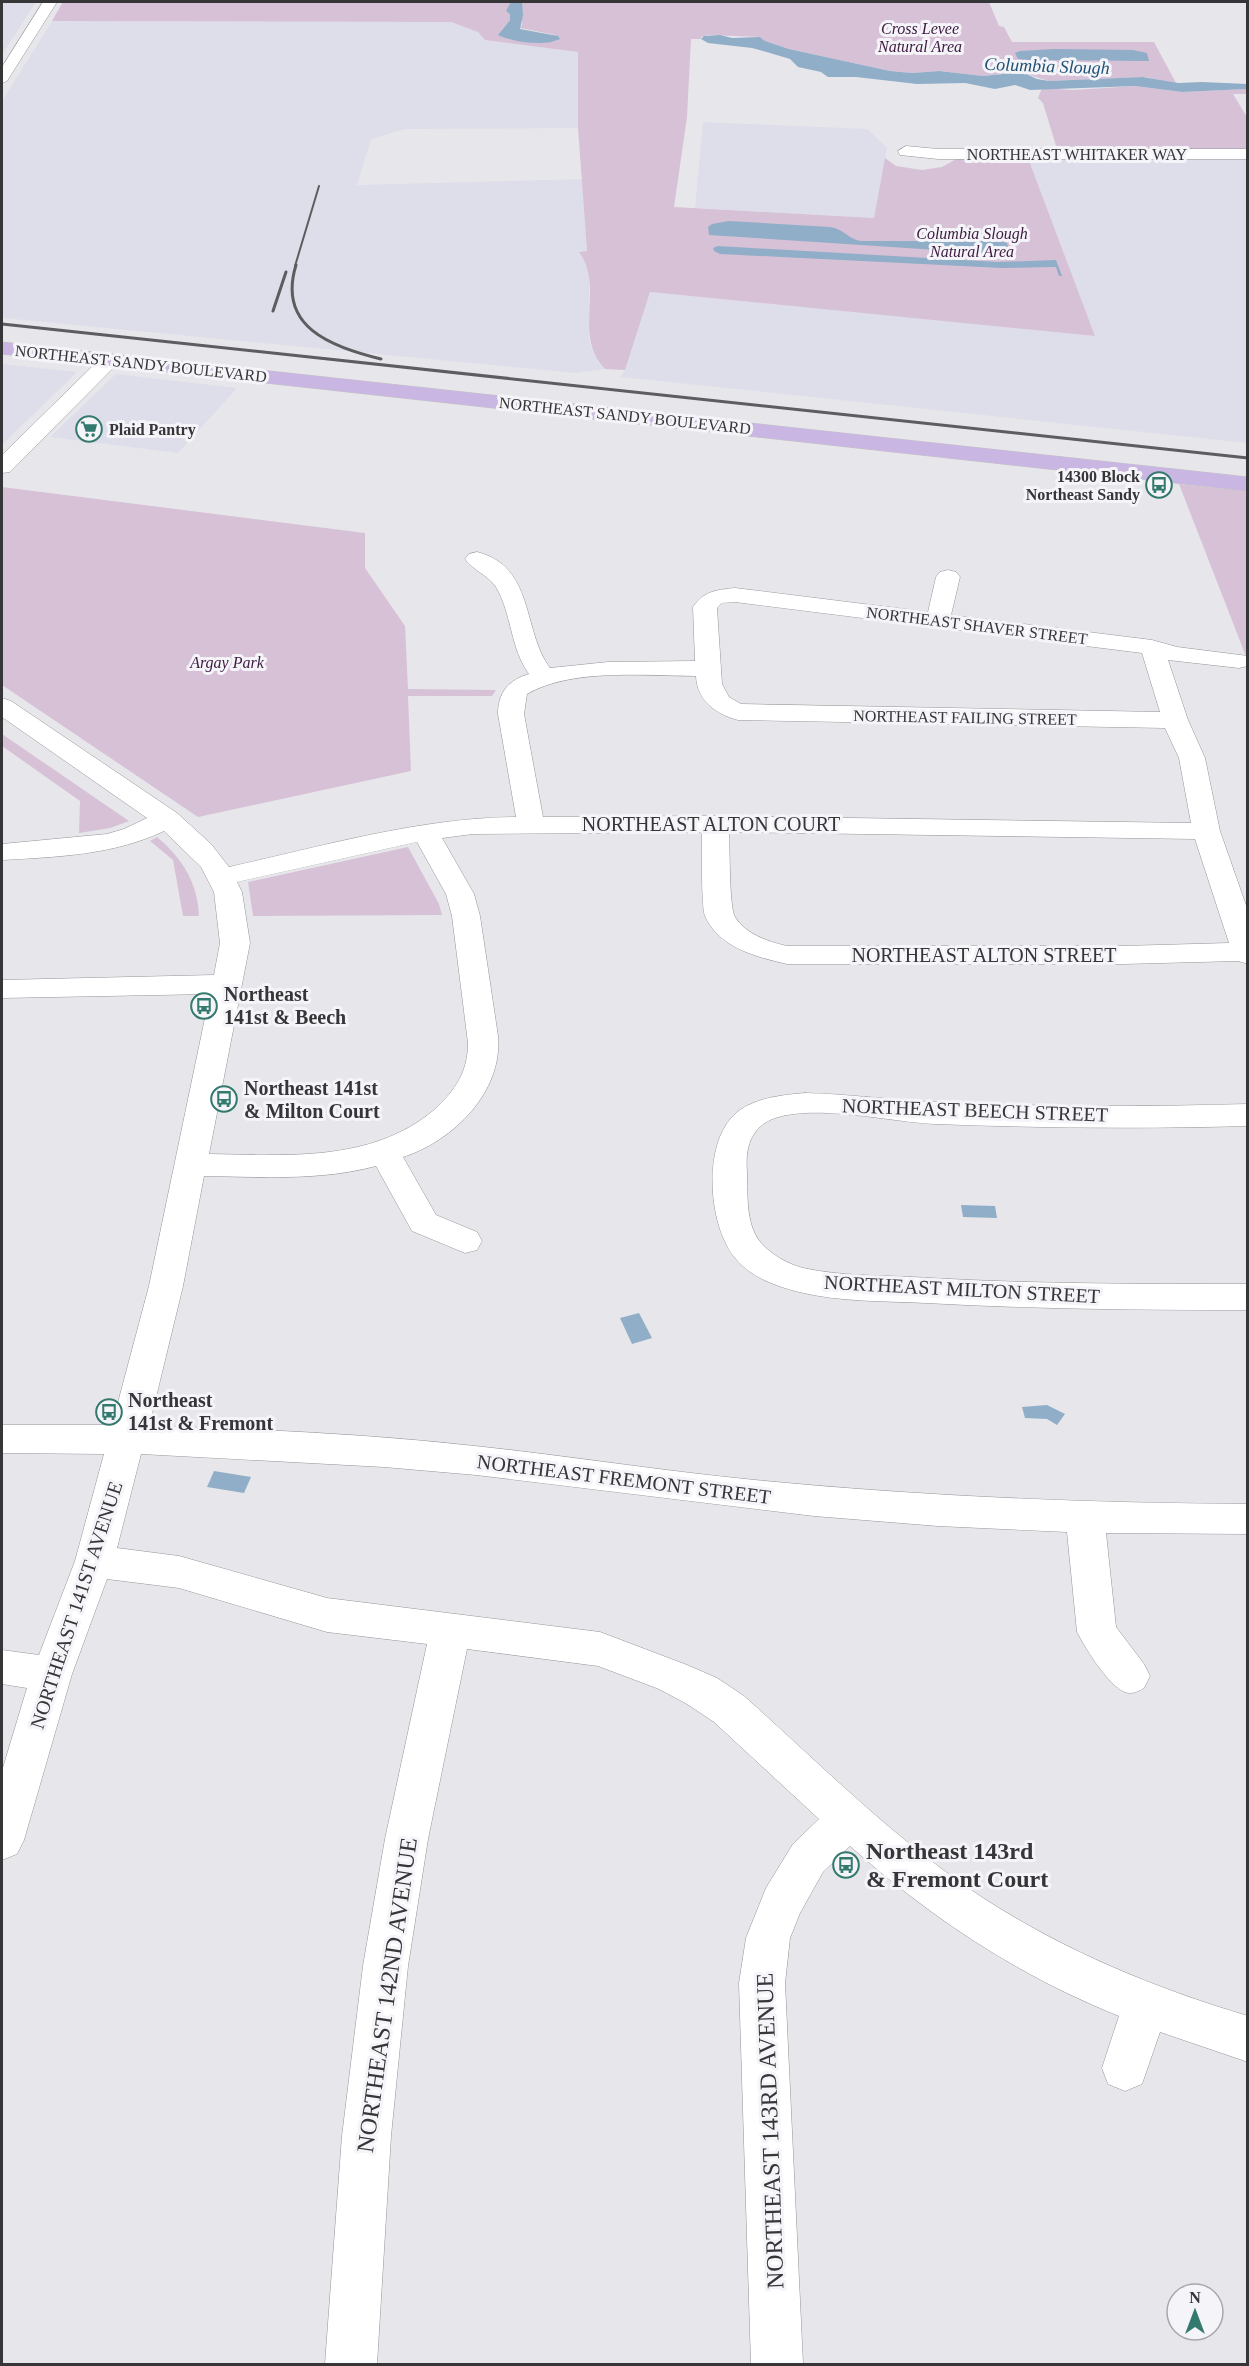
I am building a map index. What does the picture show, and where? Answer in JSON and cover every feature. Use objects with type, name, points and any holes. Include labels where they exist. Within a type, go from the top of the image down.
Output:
[{"type":"main road","name":"NORTHEAST SANDY BOULEVARD","points":[[2,348],[1248,484]]},
{"type":"street","points":[[2,78],[50,2]]},
{"type":"street","name":"NORTHEAST WHITAKER WAY","points":[[906,151],[938,154],[1248,154]]},
{"type":"street","points":[[2,467],[110,360]]},
{"type":"street","points":[[477,559],[496,573],[509,590],[518,611],[524,640],[537,669],[543,676]]},
{"type":"street","points":[[938,621],[948,577]]},
{"type":"street","name":"NORTHEAST SHAVER STREET","points":[[708,668],[705,607],[708,592],[1152,647],[1175,654],[1239,661]]},
{"type":"street","points":[[1152,647],[1175,720],[1192,758],[1206,831],[1247,954]]},
{"type":"street","points":[[531,824],[510,701],[517,689],[543,676],[708,668]]},
{"type":"street","name":"NORTHEAST FAILING STREET","points":[[708,668],[713,695],[720,703],[738,712],[1175,720]]},
{"type":"street","name":"NORTHEAST 141ST AVENUE","points":[[2,706],[167,819],[201,850],[213,864],[228,892],[234,934],[227,984],[166,1286],[127,1439],[94,1561],[52,1674],[2,1840]]},
{"type":"street","points":[[2,852],[109,842],[134,835],[167,819]]},
{"type":"street","name":"NORTHEAST ALTON COURT","points":[[221,877],[425,832],[473,826],[715,824],[1206,831]]},
{"type":"street","name":"NORTHEAST ALTON STREET","points":[[715,824],[719,915],[734,944],[787,955],[1247,954]]},
{"type":"street","points":[[191,1165],[299,1165],[348,1161],[386,1153],[419,1138],[446,1118],[472,1090],[483,1056],[469,939],[460,894],[425,832]]},
{"type":"street","points":[[2,989],[227,984]]},
{"type":"street","name":"NORTHEAST BEECH STREET","points":[[732,1192],[729,1154],[736,1134],[756,1114],[784,1105],[807,1103],[932,1113],[1248,1115]]},
{"type":"street","points":[[386,1153],[424,1223],[465,1241]]},
{"type":"street","name":"NORTHEAST MILTON STREET","points":[[732,1192],[737,1237],[747,1250],[764,1265],[780,1274],[804,1281],[949,1292],[1045,1296],[1248,1297]]},
{"type":"street","name":"NORTHEAST FREMONT STREET","points":[[2,1439],[127,1439],[250,1443],[386,1452],[825,1502],[944,1511],[1085,1517],[1248,1519]]},
{"type":"street","points":[[1085,1517],[1097,1632],[1130,1676]]},
{"type":"street","points":[[94,1561],[179,1572],[327,1615],[600,1649],[673,1677],[702,1691],[729,1709],[850,1818],[931,1886],[1004,1935],[1067,1969],[1146,2005],[1201,2026],[1248,2039]]},
{"type":"street","name":"NORTHEAST 142ND AVENUE","points":[[351,2364],[371,2084],[394,1910],[422,1758],[451,1629]]},
{"type":"street","points":[[2,1667],[52,1674]]},
{"type":"street","name":"NORTHEAST 143RD AVENUE","points":[[777,2364],[762,1983],[766,1950],[768,1938],[782,1903],[808,1858],[850,1818]]},
{"type":"street","points":[[1125,2068],[1146,2005]]},
{"type":"shaded area","points":[[2,2],[36,2],[2,55]]},
{"type":"shaded area","points":[[52,21],[451,22],[478,32],[485,40],[578,52],[578,128],[405,129],[371,139],[357,185],[582,179],[587,252],[580,252],[589,276],[590,345],[598,362],[605,369],[575,373],[2,318],[2,101]]},
{"type":"shaded area","points":[[703,122],[867,129],[887,148],[875,218],[695,208]]},
{"type":"shaded area","points":[[1028,158],[1247,158],[1247,443],[621,377],[650,292],[1095,336]]},
{"type":"shaded area","points":[[2,364],[77,372],[2,445]]},
{"type":"shaded area","points":[[116,374],[237,388],[178,453],[50,437]]},
{"type":"green space","points":[[63,2],[511,2],[507,11],[510,14],[510,20],[501,31],[514,38],[536,43],[559,40],[555,35],[520,28],[522,2],[989,2],[999,26],[1004,27],[1012,42],[1154,42],[1176,83],[1145,77],[1049,81],[1019,72],[983,76],[939,71],[912,73],[890,71],[789,49],[760,37],[709,35],[701,39],[691,39],[687,117],[674,207],[874,218],[885,158],[896,166],[922,170],[942,167],[958,158],[1028,158],[1095,336],[650,292],[625,370],[605,369],[595,356],[591,342],[589,280],[586,266],[579,252],[587,251],[578,128],[578,52],[485,40],[478,32],[451,22],[52,21]]},
{"type":"green space","points":[[1135,86],[1182,92],[1247,89],[1247,94],[1233,94],[1247,117],[1247,149],[1057,149],[1043,103],[1038,98],[1042,88],[1073,90]]},
{"type":"green space","points":[[1179,484],[1247,491],[1247,659]]},
{"type":"green space","name":"Argay Park","points":[[2,487],[365,533],[365,568],[405,626],[408,689],[496,690],[492,696],[408,696],[411,771],[198,817],[2,685]]},
{"type":"green space","points":[[2,734],[129,821],[110,828],[79,833],[80,801],[2,746]]},
{"type":"green space","points":[[157,837],[174,854],[187,872],[196,893],[199,916],[183,916],[173,860],[150,841]]},
{"type":"green space","points":[[408,847],[439,904],[442,915],[253,916],[248,882]]},
{"type":"water","points":[[511,2],[522,2],[523,15],[520,29],[558,36],[560,39],[546,43],[529,43],[498,35],[510,20],[510,14],[506,11]]},
{"type":"water","points":[[720,35],[732,38],[760,37],[789,49],[890,71],[912,73],[939,71],[983,76],[1022,72],[1037,79],[1049,81],[1143,77],[1178,83],[1247,84],[1247,89],[1182,92],[1135,86],[1030,90],[1015,85],[995,89],[965,83],[917,84],[856,77],[828,77],[821,72],[798,67],[790,59],[770,53],[752,48],[708,43],[701,39],[704,36]]},
{"type":"water","points":[[1054,49],[1133,50],[1147,53],[1149,61],[1027,60],[1018,59],[1015,53]]},
{"type":"water","points":[[729,221],[830,227],[861,241],[998,241],[1007,243],[1009,252],[998,254],[709,235],[708,227],[712,224]]},
{"type":"water","points":[[718,246],[998,262],[1056,260],[1062,276],[1059,276],[1056,267],[1002,268],[720,254],[713,248]]},
{"type":"water","points":[[961,1205],[995,1206],[997,1218],[963,1217]]},
{"type":"water","points":[[639,1313],[652,1338],[632,1344],[620,1318]]},
{"type":"water","points":[[1047,1405],[1065,1414],[1057,1425],[1047,1419],[1025,1418],[1022,1407]]},
{"type":"water","points":[[214,1471],[251,1477],[244,1493],[207,1487]]},
{"type":"railway","points":[[295,266],[319,186]]},
{"type":"railway","points":[[296,265],[292,286],[294,304],[301,319],[327,340],[344,348],[381,359]]},
{"type":"railway","points":[[273,311],[286,272]]},
{"type":"railway","points":[[2,324],[1248,458]]},
{"type":"place","name":"Plaid Pantry","points":[[89,429]]},
{"type":"place","name":"14300 Block Northeast Sandy","points":[[1159,485]]},
{"type":"place","name":"Northeast 141st & Beech","points":[[204,1006]]},
{"type":"place","name":"Northeast 141st & Milton Court","points":[[224,1099]]},
{"type":"place","name":"Northeast 141st & Fremont","points":[[109,1412]]},
{"type":"place","name":"Northeast 143rd & Fremont Court","points":[[846,1865]]},
{"type":"park label","name":"Cross Levee Natural Area","points":[[920,37]]},
{"type":"park label","name":"Columbia Slough Natural Area","points":[[972,242]]},
{"type":"water label","name":"Columbia Slough","points":[[1047,66]]}]
